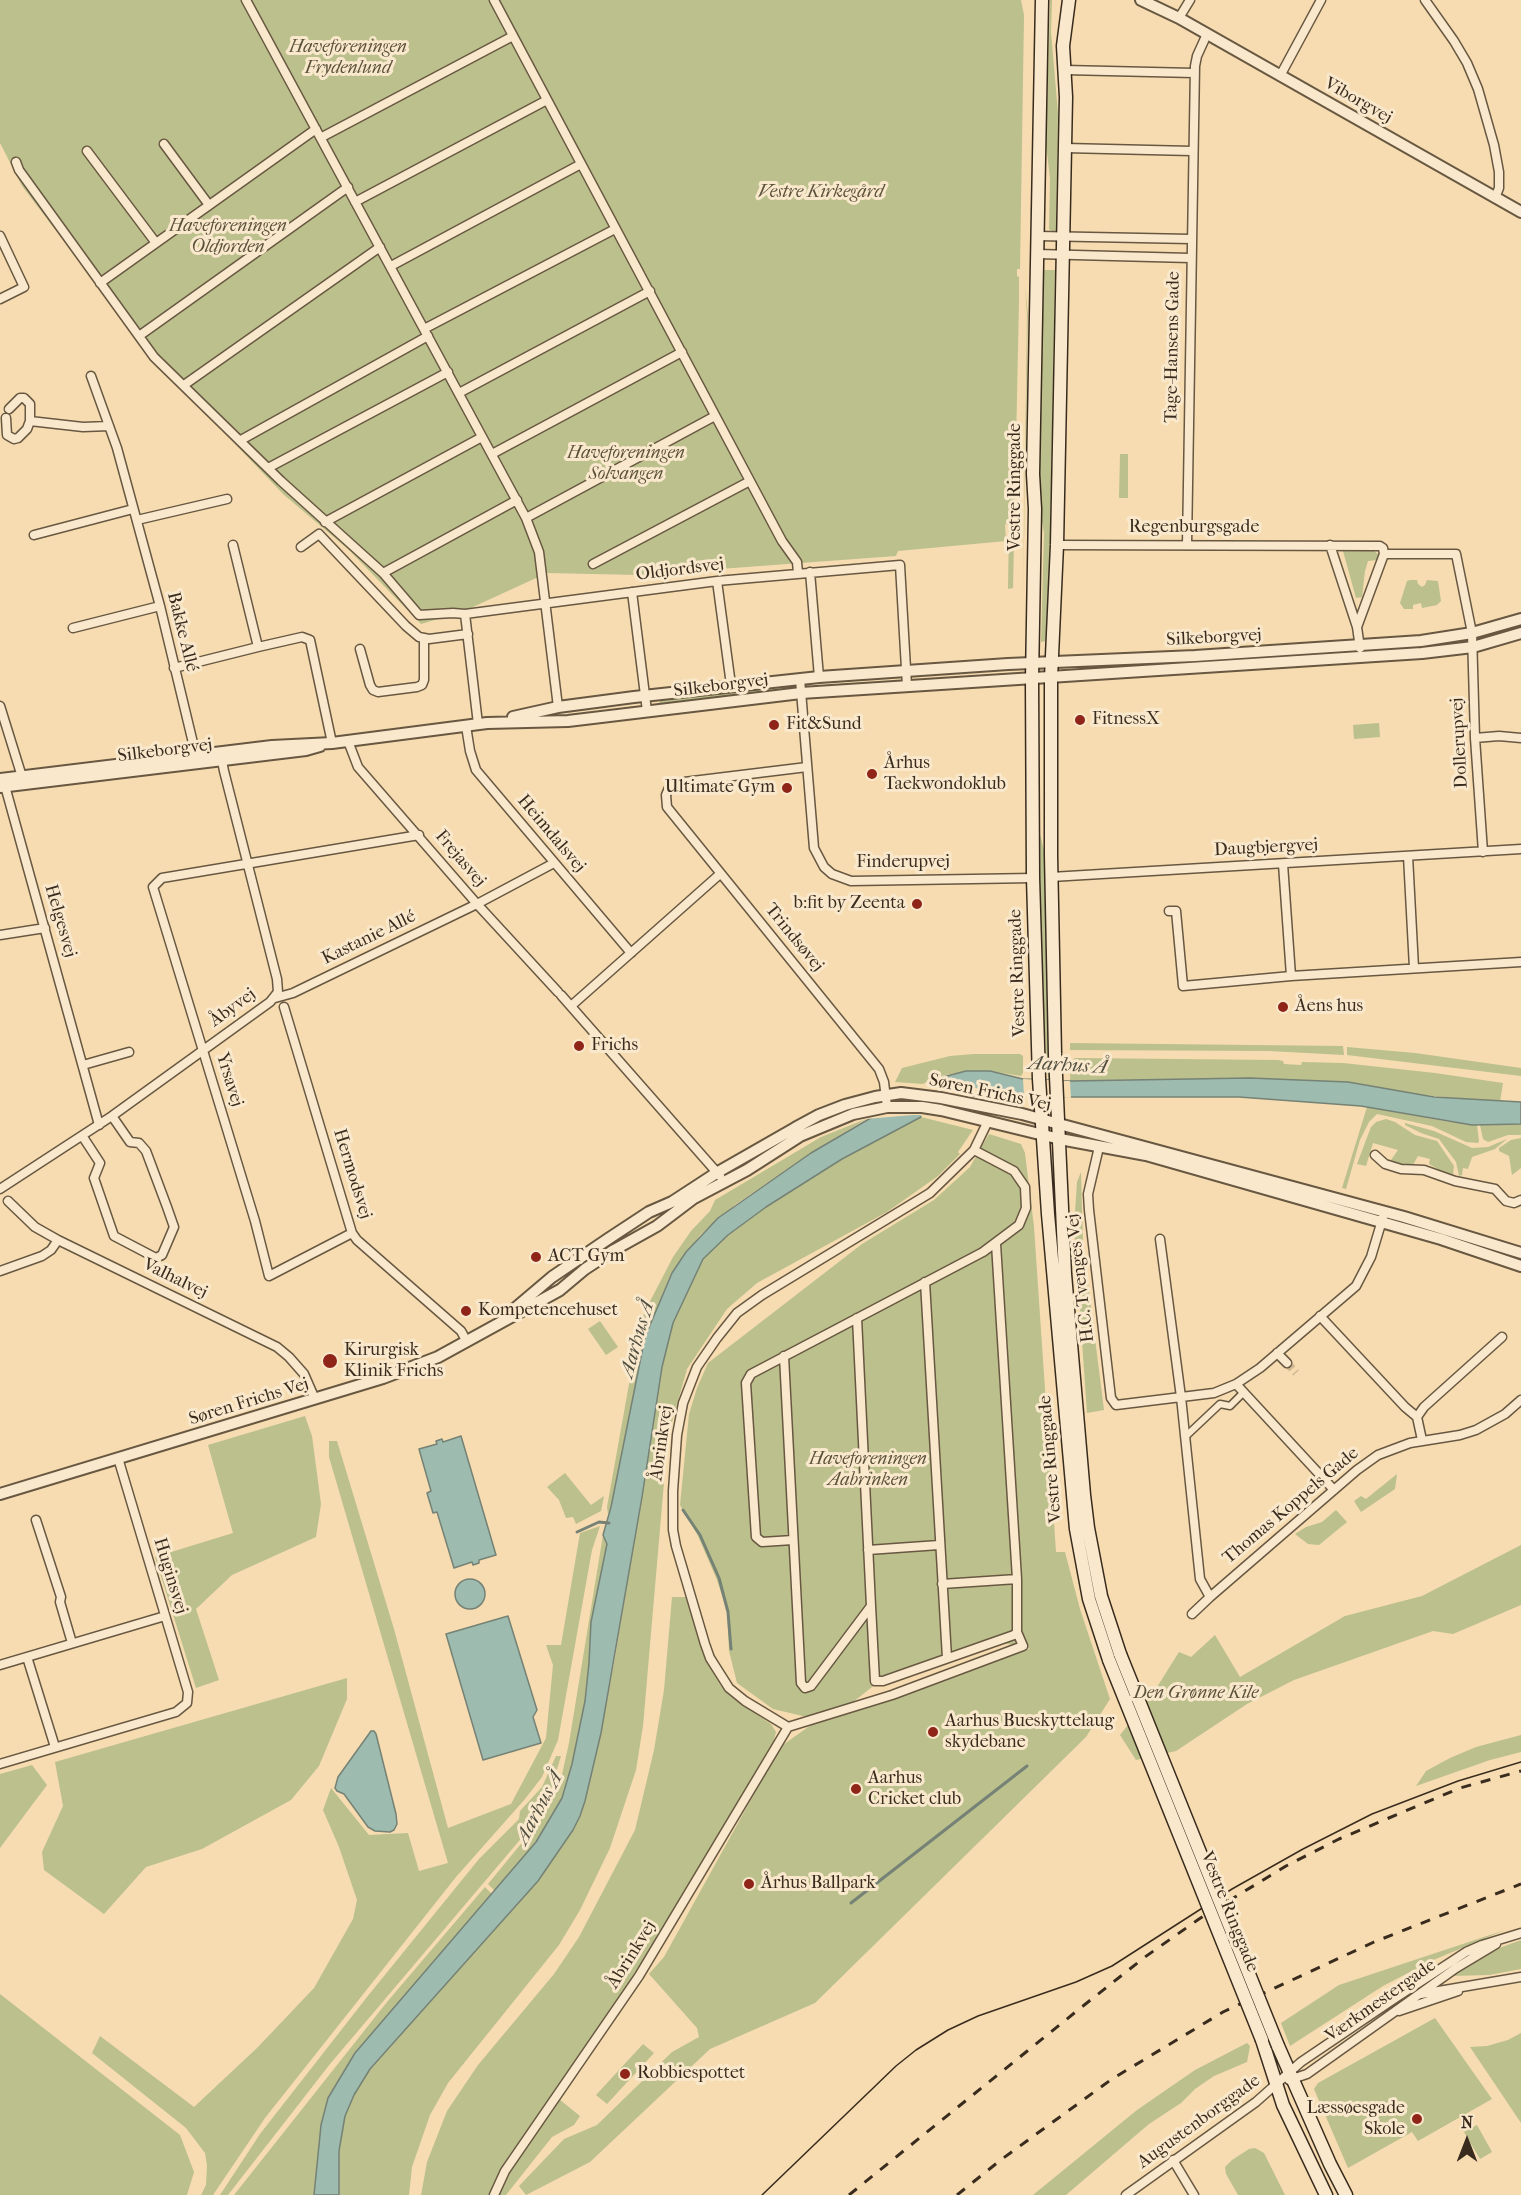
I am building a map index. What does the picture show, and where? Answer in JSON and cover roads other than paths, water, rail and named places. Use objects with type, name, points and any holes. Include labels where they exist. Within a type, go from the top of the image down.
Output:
[{"type":"main road","name":"Vestre Ringgade","points":[[1042,0],[1033,474],[1035,509],[1032,663],[1033,878],[1042,1135],[1076,1529],[1089,1599],[1278,2046],[1346,2195]]},
{"type":"main road","name":"Vestre Ringgade","points":[[1069,0],[1064,31],[1063,254],[1057,545],[1051,678],[1052,877],[1056,1080],[1065,1274],[1088,1528],[1115,1657],[1266,2053],[1283,2105],[1326,2195]]},
{"type":"street","points":[[246,0],[526,518],[539,552],[558,707]]},
{"type":"street","points":[[494,0],[782,541],[797,562],[798,573]]},
{"type":"street","name":"Viborgvej","points":[[1141,0],[1179,18],[1521,212]]},
{"type":"street","name":"Viborgvej","points":[[1158,0],[1179,18]]},
{"type":"street","points":[[1179,18],[1190,0]]},
{"type":"street","points":[[1280,76],[1321,0]]},
{"type":"street","points":[[1425,0],[1454,41],[1478,89],[1499,172],[1499,188],[1495,198]]},
{"type":"street","name":"Tage-Hansens Gade","points":[[1187,544],[1194,73],[1197,56],[1207,34]]},
{"type":"street","points":[[321,138],[513,36]]},
{"type":"street","points":[[1065,70],[1194,73]]},
{"type":"street","points":[[356,202],[547,100]]},
{"type":"street","points":[[100,283],[316,129]]},
{"type":"street","points":[[164,144],[209,205]]},
{"type":"street","points":[[1065,148],[1192,151]]},
{"type":"street","points":[[87,151],[156,243]]},
{"type":"street","name":"Oldjordsvej","points":[[16,162],[19,170],[154,357],[268,468],[382,573],[419,615],[465,614],[717,581],[900,565],[906,671]]},
{"type":"street","points":[[391,266],[581,164]]},
{"type":"street","points":[[139,336],[348,187]]},
{"type":"street","points":[[241,440],[426,333],[615,229]]},
{"type":"street","points":[[0,236],[24,287],[0,299]]},
{"type":"street","points":[[1038,236],[1191,239]]},
{"type":"street","points":[[184,385],[380,247]]},
{"type":"street","points":[[1037,254],[1190,258]]},
{"type":"street","points":[[459,393],[650,291]]},
{"type":"street","points":[[492,454],[682,352]]},
{"type":"street","points":[[268,468],[448,372]]},
{"type":"street","name":"Bakke Allé","points":[[91,376],[109,426],[137,520],[160,606],[195,759]]},
{"type":"street","points":[[24,398],[27,400],[31,408],[30,421],[21,435],[14,439],[7,435],[8,413],[16,400],[24,398]]},
{"type":"street","points":[[526,518],[715,416]]},
{"type":"street","points":[[30,421],[56,425],[109,426]]},
{"type":"street","points":[[325,522],[482,436]]},
{"type":"street","points":[[592,564],[750,481]]},
{"type":"street","points":[[137,520],[227,499]]},
{"type":"street","points":[[382,573],[517,500]]},
{"type":"street","points":[[34,535],[134,509]]},
{"type":"street","points":[[301,547],[319,534],[416,635],[424,639],[468,634]]},
{"type":"street","points":[[232,545],[258,647]]},
{"type":"street","name":"Regenburgsgade","points":[[1057,545],[1380,546],[1384,554]]},
{"type":"street","points":[[1330,545],[1357,627],[1361,658]]},
{"type":"street","points":[[1357,627],[1384,554]]},
{"type":"street","name":"Dollerupvej","points":[[1384,554],[1456,554],[1472,633],[1475,738],[1483,852]]},
{"type":"street","points":[[810,572],[819,677]]},
{"type":"street","name":"Silkeborgvej","points":[[717,581],[731,685]]},
{"type":"street","points":[[632,592],[646,711]]},
{"type":"street","points":[[73,628],[160,606]]},
{"type":"street","points":[[465,614],[482,724]]},
{"type":"street","name":"Silkeborgvej","points":[[482,724],[558,707],[731,685],[1032,663],[1360,646],[1439,639],[1521,620]]},
{"type":"street","name":"Silkeborgvej","points":[[2,784],[221,756],[306,750],[332,743],[482,724],[568,721],[801,693],[1361,658],[1473,647],[1521,633]]},
{"type":"street","points":[[174,668],[302,637],[310,640],[332,743]]},
{"type":"street","points":[[360,648],[370,685],[376,691],[417,687],[422,685],[424,680],[424,639]]},
{"type":"street","points":[[906,671],[907,686]]},
{"type":"street","name":"Finderupvej","points":[[800,679],[814,848],[824,867],[841,879],[862,881],[1033,878]]},
{"type":"street","points":[[0,706],[23,780]]},
{"type":"street","name":"Heimdalsvej","points":[[466,726],[476,770],[631,953]]},
{"type":"street","points":[[1475,738],[1499,736],[1521,738]]},
{"type":"street","name":"Frejasvej","points":[[348,741],[358,766],[477,904],[571,1006],[721,1176]]},
{"type":"street","name":"Åbyvej","points":[[0,1189],[83,1137],[275,998],[278,992],[277,980],[221,756]]},
{"type":"street","name":"Trindsøvej","points":[[807,767],[676,783],[669,788],[666,795],[667,807],[871,1058],[884,1082],[887,1107]]},
{"type":"street","name":"Helgesvej","points":[[2,784],[45,928],[99,1125]]},
{"type":"street","points":[[248,864],[419,835]]},
{"type":"street","name":"Daugbjergvej","points":[[1052,877],[1521,849]]},
{"type":"street","points":[[1408,856],[1414,968]]},
{"type":"street","name":"Kastanie Allé","points":[[275,998],[293,993],[477,904],[554,863]]},
{"type":"street","name":"Yrsavej","points":[[248,864],[162,878],[153,887],[269,1276],[352,1233]]},
{"type":"street","points":[[1283,864],[1291,976]]},
{"type":"street","points":[[571,1006],[720,874]]},
{"type":"street","points":[[1169,911],[1176,911],[1184,986],[1291,976],[1521,962]]},
{"type":"street","points":[[0,935],[45,928]]},
{"type":"street","name":"Hermodsvej","points":[[284,1007],[352,1233],[357,1240],[461,1331],[467,1342]]},
{"type":"street","points":[[82,1065],[129,1052]]},
{"type":"street","name":"Søren Frichs Vej","points":[[0,1494],[402,1372],[438,1358],[560,1290],[585,1269],[657,1226],[721,1176],[819,1115],[845,1105],[886,1095],[910,1094],[961,1101],[1042,1119],[1152,1148],[1383,1217],[1521,1266]]},
{"type":"street","name":"Søren Frichs Vej","points":[[721,1176],[747,1170],[785,1144],[823,1125],[853,1114],[887,1107],[922,1107],[1060,1139],[1146,1155],[1383,1217],[1447,1229],[1521,1253]]},
{"type":"street","points":[[83,1137],[100,1163],[94,1178],[114,1236],[143,1252],[156,1257],[162,1255],[174,1227],[167,1207],[146,1151],[140,1143],[130,1142],[112,1116]]},
{"type":"street","name":"Åbrinkvej","points":[[494,2195],[505,2171],[639,1976],[788,1727],[745,1701],[729,1688],[710,1659],[675,1546],[672,1491],[677,1435],[683,1403],[697,1367],[737,1313],[762,1295],[930,1193],[974,1150],[988,1121]]},
{"type":"street","name":"H.C. Tvenges Vej","points":[[1099,1147],[1088,1194],[1111,1398],[1116,1405],[1181,1397]]},
{"type":"street","points":[[793,1540],[762,1542],[756,1537],[746,1383],[751,1374],[996,1244],[1019,1225],[1026,1208],[1025,1187],[1014,1171],[974,1150]]},
{"type":"street","points":[[1375,1155],[1385,1164],[1401,1169],[1424,1170],[1455,1181],[1495,1189],[1506,1201],[1514,1203],[1521,1200]]},
{"type":"street","name":"Valhalvej","points":[[8,1201],[35,1227],[58,1240],[268,1342],[282,1351],[297,1366],[315,1399]]},
{"type":"street","points":[[1181,1397],[1214,1393],[1236,1384],[1347,1294],[1362,1277],[1371,1257],[1383,1217]]},
{"type":"street","points":[[1160,1239],[1181,1397],[1200,1579],[1210,1597]]},
{"type":"street","points":[[0,1271],[47,1253],[58,1240]]},
{"type":"street","points":[[788,1727],[892,1695],[1023,1646],[1017,1632],[1017,1579],[996,1244]]},
{"type":"street","points":[[925,1282],[947,1658]]},
{"type":"street","points":[[1320,1316],[1417,1417],[1422,1440]]},
{"type":"street","points":[[856,1318],[874,1681],[883,1681],[1017,1632]]},
{"type":"street","points":[[1417,1417],[1424,1407],[1502,1337]]},
{"type":"street","points":[[1277,1353],[1287,1363]]},
{"type":"street","points":[[784,1356],[802,1687],[811,1686],[871,1606]]},
{"type":"street","points":[[1236,1384],[1334,1490]]},
{"type":"street","points":[[1185,1437],[1220,1404],[1230,1406],[1244,1392]]},
{"type":"street","name":"Thomas Koppels Gade","points":[[1192,1614],[1357,1470],[1378,1455],[1422,1440],[1460,1436],[1476,1430],[1505,1414],[1521,1400]]},
{"type":"street","name":"Huginsvej","points":[[55,1747],[176,1712],[187,1703],[188,1692],[118,1458]]},
{"type":"street","points":[[36,1520],[61,1597],[60,1602],[72,1643]]},
{"type":"street","points":[[868,1550],[939,1545]]},
{"type":"street","points":[[942,1584],[1017,1579]]},
{"type":"street","points":[[0,1665],[165,1616]]},
{"type":"street","points":[[0,1764],[55,1747],[27,1657]]},
{"type":"street","name":"Værkmestergade","points":[[1276,2086],[1291,2076],[1301,2062],[1466,1953],[1482,1945],[1521,1933]]},
{"type":"street","name":"Værkmestergade","points":[[1291,2076],[1307,2074],[1456,1968],[1504,1939]]},
{"type":"street","points":[[1394,1999],[1521,1977]]},
{"type":"street","points":[[1390,2014],[1478,1985]]},
{"type":"street","name":"Augustenborggade","points":[[1126,2195],[1276,2086]]},
{"type":"street","points":[[1173,2160],[1194,2195]]},
{"type":"waterway","points":[[683,1510],[700,1535],[719,1578],[728,1612],[731,1649]]},
{"type":"waterway","points":[[577,1532],[599,1522],[609,1523]]},
{"type":"waterway","points":[[851,1903],[1027,1766]]},
{"type":"tunnel","points":[[1287,1363],[1296,1373]]},
{"type":"tram line","points":[[762,2195],[896,2066],[948,2030],[978,2016],[1076,1982],[1112,1966],[1232,1889],[1372,1814],[1458,1781],[1521,1762]]},
{"type":"railway","points":[[849,2195],[1145,1957],[1199,1919],[1286,1866],[1339,1839],[1460,1788],[1521,1771]]},
{"type":"railway","points":[[957,2195],[1002,2159],[1112,2079],[1223,2012],[1374,1942],[1521,1884]]},
{"type":"place","name":"FitnessX","points":[[1080,720]]},
{"type":"place","name":"Fit&Sund","points":[[774,725]]},
{"type":"place","name":"Århus Taekwondoklub","points":[[872,774]]},
{"type":"place","name":"Ultimate Gym","points":[[787,788]]},
{"type":"place","name":"b:fit by Zeenta","points":[[917,904]]},
{"type":"place","name":"Åens hus","points":[[1283,1007]]},
{"type":"place","name":"Frichs","points":[[579,1046]]},
{"type":"place","name":"ACT Gym","points":[[536,1257]]},
{"type":"place","name":"Kompetencehuset","points":[[466,1311]]},
{"type":"place","name":"Kirurgisk Klinik Frichs","points":[[330,1361]]},
{"type":"place","name":"Aarhus Bueskyttelaug skydebane","points":[[933,1732]]},
{"type":"place","name":"Aarhus Cricket club","points":[[856,1789]]},
{"type":"place","name":"Århus Ballpark","points":[[749,1884]]},
{"type":"place","name":"Robbiespottet","points":[[625,2074]]},
{"type":"place","name":"Læssøesgade Skole","points":[[1417,2119]]},
{"type":"park label","name":"Haveforeningen Frydenlund","points":[[348,58]]},
{"type":"park label","name":"Vestre Kirkegård","points":[[821,193]]},
{"type":"park label","name":"Haveforeningen Oldjorden","points":[[228,237]]},
{"type":"park label","name":"Haveforeningen Solvangen","points":[[626,464]]},
{"type":"park label","name":"Haveforeningen Aabrinken","points":[[868,1470]]},
{"type":"park label","name":"Den Grønne Kile","points":[[1196,1694]]},
{"type":"water label","name":"Aarhus Å","points":[[1068,1066]]},
{"type":"water label","name":"Aarhus Å","points":[[638,1339]]},
{"type":"water label","name":"Aarhus Å","points":[[540,1808]]}]
